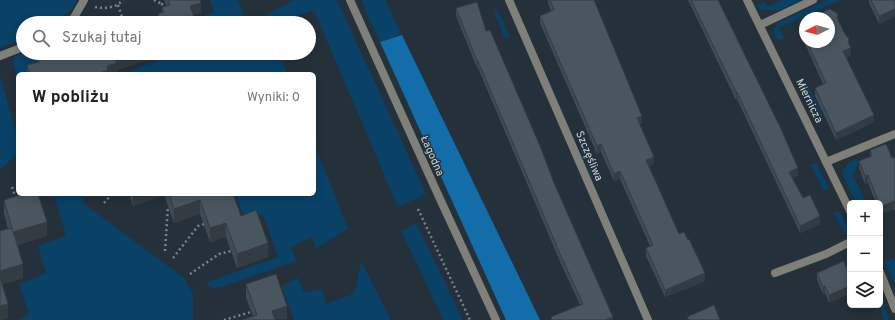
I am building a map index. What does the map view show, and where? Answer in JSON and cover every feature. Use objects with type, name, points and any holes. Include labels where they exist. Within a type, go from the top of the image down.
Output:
[{"type":"street","name":"Łagodna","points":[[350,0],[496,320]]},
{"type":"street","name":"Szczęśliwa","points":[[509,0],[648,320]]},
{"type":"street","name":"Miernicza","points":[[747,0],[847,205]]},
{"type":"street","points":[[760,25],[813,0]]},
{"type":"street","points":[[75,16],[84,2]]},
{"type":"street","points":[[0,56],[16,50]]},
{"type":"street","points":[[826,162],[895,134]]},
{"type":"street","points":[[775,273],[826,254],[847,244]]},
{"type":"street","points":[[883,279],[895,309]]},
{"type":"path","points":[[84,2],[97,8],[118,5],[123,0]]},
{"type":"path","points":[[154,0],[162,4],[166,3]]},
{"type":"path","points":[[162,4],[166,16]]},
{"type":"path","points":[[118,5],[122,16]]},
{"type":"path","points":[[12,187],[16,202]]},
{"type":"path","points":[[104,203],[110,196]]},
{"type":"path","points":[[165,251],[168,206]]},
{"type":"path","points":[[418,209],[470,320]]},
{"type":"path","points":[[172,258],[198,226],[204,224]]},
{"type":"path","points":[[190,274],[219,254],[231,250]]},
{"type":"path","points":[[224,320],[251,312]]},
{"type":"shaded area","points":[[0,0],[77,0],[72,9],[64,16],[16,16],[16,42],[0,48]]},
{"type":"shaded area","points":[[210,0],[237,0],[245,16],[205,16],[214,12]]},
{"type":"shaded area","points":[[294,0],[337,0],[426,194],[398,207],[314,10],[297,16],[263,16]]},
{"type":"shaded area","points":[[361,0],[385,0],[402,35],[380,42]]},
{"type":"shaded area","points":[[783,0],[802,0],[780,10],[760,10],[757,5],[765,2],[767,7]]},
{"type":"shaded area","points":[[828,0],[840,0],[814,12],[801,12]]},
{"type":"shaded area","points":[[498,11],[510,37],[505,39],[494,12]]},
{"type":"shaded area","points":[[799,13],[799,19],[779,28],[784,39],[780,40],[776,38],[773,31],[781,21]]},
{"type":"shaded area","points":[[402,35],[540,320],[506,320],[380,42]]},
{"type":"shaded area","points":[[15,56],[16,60],[41,60],[27,72],[16,72],[16,74],[13,62]]},
{"type":"shaded area","points":[[159,60],[282,60],[286,72],[132,72],[132,70]]},
{"type":"shaded area","points":[[0,76],[16,133],[16,155],[0,170]]},
{"type":"shaded area","points":[[802,80],[806,87],[809,86],[823,117],[815,121],[796,83]]},
{"type":"shaded area","points":[[586,147],[597,175],[592,177],[580,149]]},
{"type":"shaded area","points":[[316,148],[348,229],[316,248],[312,237],[291,247],[296,261],[221,287],[213,288],[205,283],[278,257],[263,214],[245,219],[237,196],[316,196]]},
{"type":"shaded area","points":[[855,159],[859,161],[853,176],[865,200],[855,200],[843,175],[845,167]]},
{"type":"shaded area","points":[[816,163],[829,189],[824,191],[810,164]]},
{"type":"shaded area","points":[[55,196],[84,196],[84,204],[184,278],[193,294],[193,320],[18,320],[29,314],[19,284],[46,273],[38,246],[66,236]]},
{"type":"shaded area","points":[[840,211],[847,226],[847,237],[834,213]]},
{"type":"shaded area","points":[[416,223],[463,320],[444,320],[401,231]]},
{"type":"shaded area","points":[[893,258],[895,262],[894,282],[884,261]]},
{"type":"shaded area","points":[[361,261],[391,320],[294,320],[282,286],[298,278],[304,293],[321,289],[327,304],[355,293]]},
{"type":"shaded area","points":[[883,303],[889,320],[884,320],[880,308],[883,308]]},
{"type":"building","points":[[168,0],[200,0],[201,3],[190,6],[194,16],[159,16],[158,14],[164,12],[162,7],[170,5]]},
{"type":"building","points":[[550,0],[594,0],[642,116],[637,118],[654,157],[646,160],[679,234],[684,232],[688,240],[689,239],[705,273],[665,290],[646,248],[653,245],[620,171],[614,174],[601,144],[597,146],[540,16],[554,10]]},
{"type":"building","points":[[691,0],[718,0],[781,129],[798,168],[789,172],[803,198],[810,195],[820,216],[800,226],[737,92]]},
{"type":"building","points":[[871,0],[895,0],[895,9],[879,16]]},
{"type":"building","points":[[477,2],[486,31],[490,30],[540,146],[554,183],[613,317],[605,320],[552,320],[551,317],[583,304],[477,61],[456,8]]},
{"type":"building","points":[[830,9],[835,12],[823,12]]},
{"type":"building","points":[[835,12],[838,14],[837,18],[846,36],[849,38],[848,42],[851,48],[843,51],[874,115],[836,133],[815,88],[826,83],[810,48],[835,48]]},
{"type":"building","points":[[38,60],[116,60],[117,63],[107,66],[108,70],[102,72],[29,72],[27,65],[39,62]]},
{"type":"building","points":[[886,144],[892,158],[895,157],[895,204],[894,201],[883,206],[883,200],[878,200],[868,175],[865,176],[859,161],[872,156],[870,150]]},
{"type":"building","points":[[17,196],[39,196],[47,222],[13,232],[4,200]]},
{"type":"building","points":[[170,196],[234,196],[241,216],[256,210],[268,243],[237,254],[226,223],[210,228],[200,200],[174,209]]},
{"type":"building","points":[[12,228],[23,264],[0,271],[0,231]]},
{"type":"building","points":[[844,261],[847,269],[847,287],[829,295],[825,286],[823,287],[817,273]]},
{"type":"building","points":[[276,274],[287,306],[272,311],[275,320],[242,320],[257,315],[246,284]]},
{"type":"building","points":[[0,277],[8,304],[0,306]]},
{"type":"building","points":[[714,305],[720,320],[689,320],[687,317]]}]
